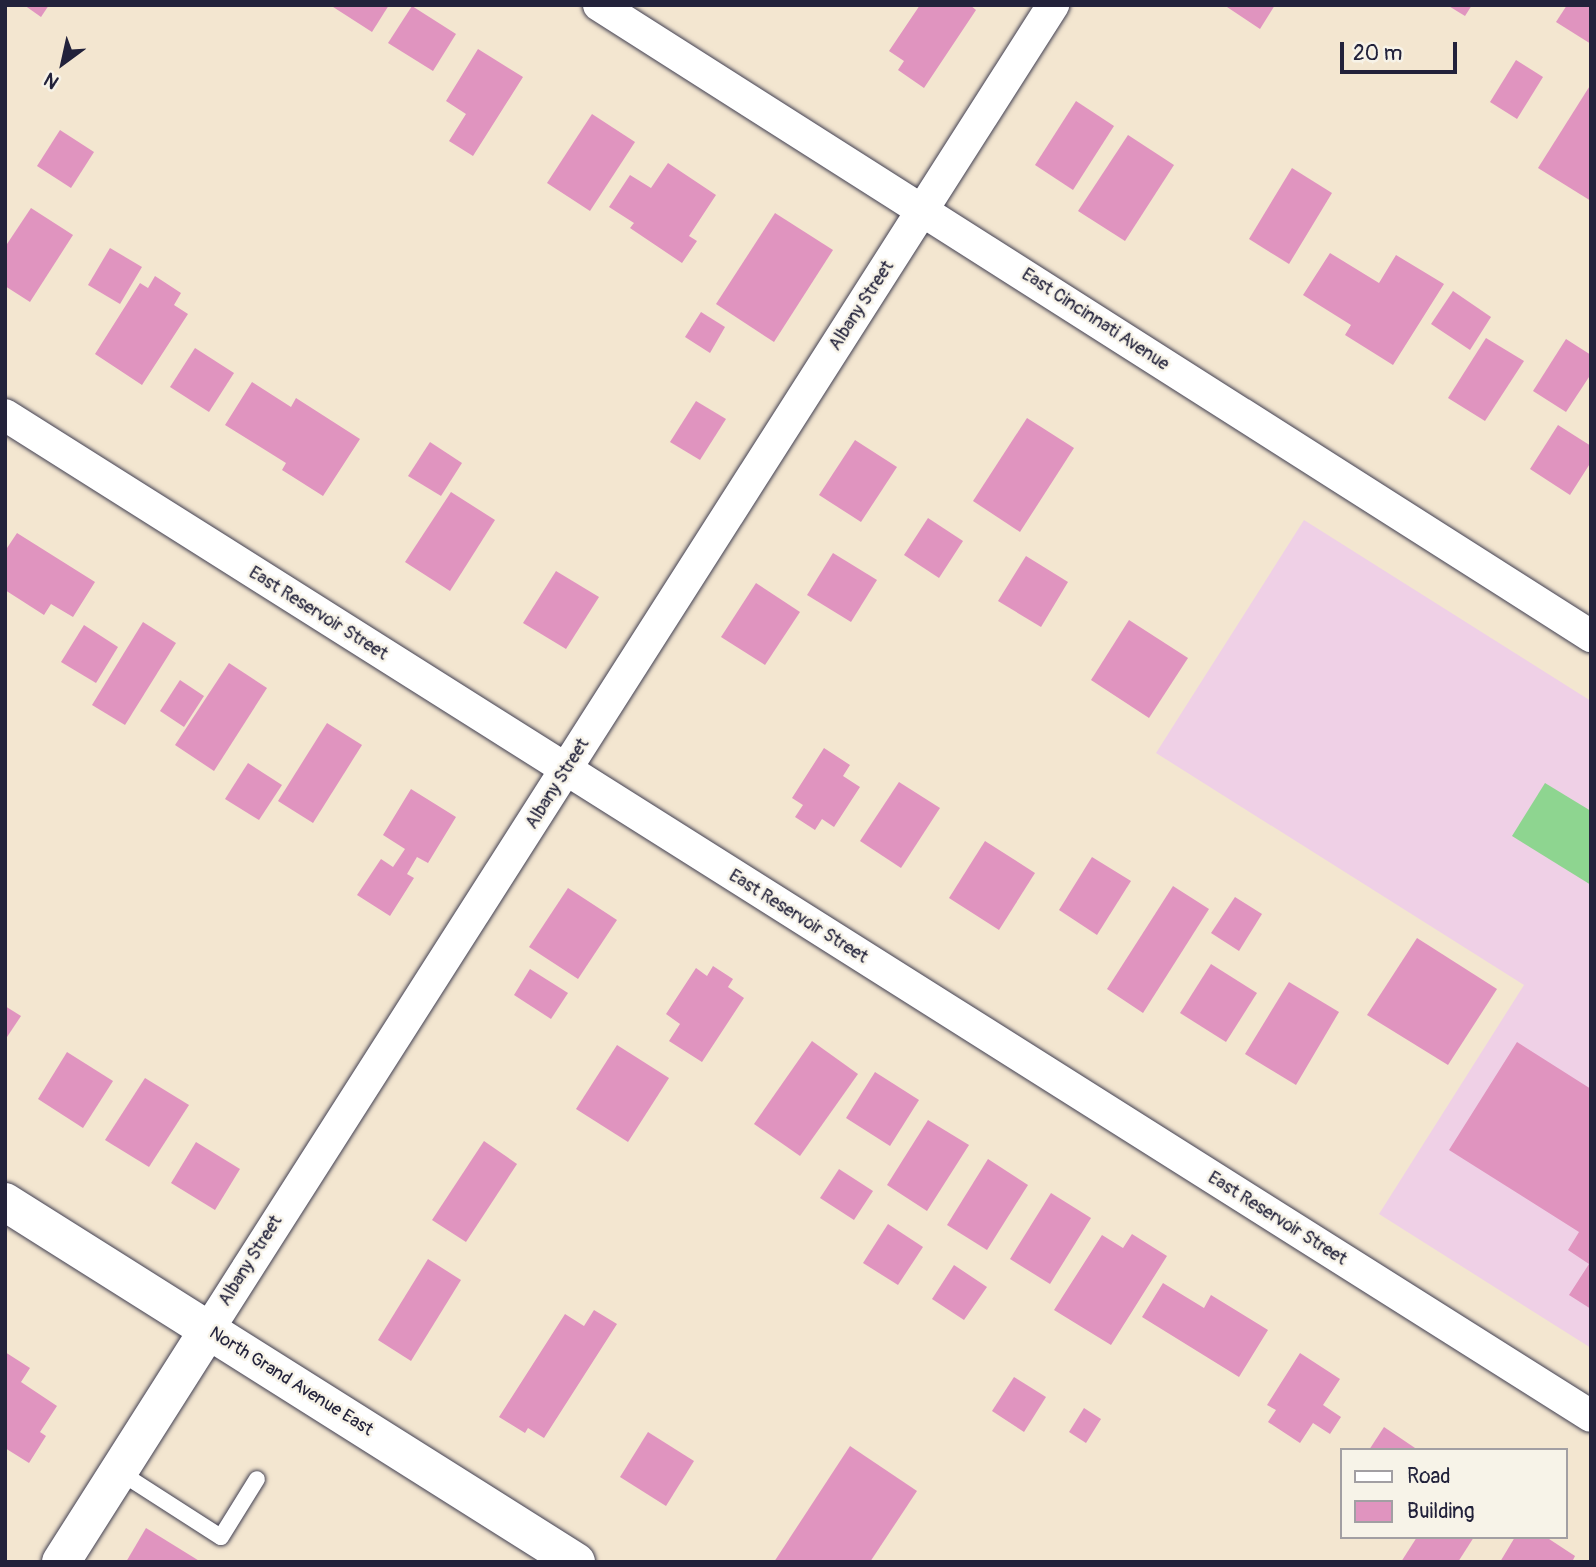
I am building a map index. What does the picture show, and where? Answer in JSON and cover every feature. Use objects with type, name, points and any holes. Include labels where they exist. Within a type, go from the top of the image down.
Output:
[{"type":"street","name":"East Cincinnati Avenue","points":[[599,5],[1591,636]]},
{"type":"street","name":"Albany Street","points":[[61,1562],[1053,5]]},
{"type":"street","name":"East Reservoir Street","points":[[5,415],[1591,1416]]},
{"type":"street","name":"North Grand Avenue East","points":[[5,1202],[576,1562]]},
{"type":"lane","points":[[118,1471],[221,1536],[257,1479]]},
{"type":"shaded area","points":[[1304,520],[1591,701],[1591,1348],[1379,1214],[1524,985],[1156,753]]},
{"type":"green space","points":[[1545,783],[1591,811],[1591,885],[1512,836]]},
{"type":"building","points":[[24,5],[49,5],[41,17]]},
{"type":"building","points":[[330,5],[389,5],[372,32]]},
{"type":"building","points":[[920,5],[970,5],[976,10],[924,88],[898,70],[904,61],[889,51]]},
{"type":"building","points":[[1224,5],[1275,5],[1260,29]]},
{"type":"building","points":[[1447,5],[1472,5],[1465,16]]},
{"type":"building","points":[[1567,5],[1591,5],[1591,44],[1556,22]]},
{"type":"building","points":[[412,6],[456,34],[433,71],[388,43]]},
{"type":"building","points":[[478,49],[523,77],[473,156],[449,141],[466,114],[446,101]]},
{"type":"building","points":[[1516,60],[1543,77],[1517,119],[1490,102]]},
{"type":"building","points":[[1591,84],[1591,201],[1538,168]]},
{"type":"building","points":[[1076,101],[1114,126],[1073,190],[1035,165]]},
{"type":"building","points":[[592,114],[635,142],[590,211],[547,183]]},
{"type":"building","points":[[60,130],[94,152],[71,188],[37,166]]},
{"type":"building","points":[[1128,135],[1174,165],[1125,241],[1078,211]]},
{"type":"building","points":[[668,163],[716,195],[689,236],[697,241],[682,263],[630,228],[634,223],[609,207],[630,175],[651,188]]},
{"type":"building","points":[[1292,168],[1332,193],[1289,264],[1249,239]]},
{"type":"building","points":[[31,208],[73,235],[30,302],[5,286],[5,247]]},
{"type":"building","points":[[775,213],[833,250],[774,342],[716,304]]},
{"type":"building","points":[[110,248],[142,267],[120,304],[88,285]]},
{"type":"building","points":[[1330,253],[1379,283],[1396,255],[1444,284],[1393,365],[1345,335],[1351,325],[1303,295]]},
{"type":"building","points":[[155,276],[181,293],[174,305],[188,314],[142,385],[95,354],[140,283],[148,288]]},
{"type":"building","points":[[1453,291],[1491,317],[1470,350],[1431,324]]},
{"type":"building","points":[[701,312],[725,327],[710,353],[685,337]]},
{"type":"building","points":[[1486,338],[1524,361],[1485,421],[1448,398]]},
{"type":"building","points":[[1566,339],[1591,355],[1591,374],[1566,412],[1533,391]]},
{"type":"building","points":[[195,348],[234,373],[209,412],[170,387]]},
{"type":"building","points":[[252,382],[291,407],[296,398],[360,439],[323,496],[282,470],[286,463],[225,425]]},
{"type":"building","points":[[696,401],[726,419],[700,460],[670,442]]},
{"type":"building","points":[[1027,418],[1074,448],[1020,532],[973,501]]},
{"type":"building","points":[[1558,425],[1591,446],[1591,462],[1570,495],[1530,469]]},
{"type":"building","points":[[855,440],[897,467],[861,522],[819,495]]},
{"type":"building","points":[[430,442],[462,463],[441,496],[408,476]]},
{"type":"building","points":[[451,492],[495,520],[450,591],[405,562]]},
{"type":"building","points":[[928,518],[963,541],[939,578],[904,555]]},
{"type":"building","points":[[17,533],[95,582],[73,617],[51,604],[44,615],[5,590],[5,551]]},
{"type":"building","points":[[833,553],[877,580],[851,622],[807,595]]},
{"type":"building","points":[[1026,556],[1068,582],[1041,627],[998,601]]},
{"type":"building","points":[[556,571],[599,597],[566,649],[523,623]]},
{"type":"building","points":[[756,583],[800,612],[765,665],[721,637]]},
{"type":"building","points":[[1129,620],[1188,658],[1149,718],[1091,680]]},
{"type":"building","points":[[143,622],[176,643],[125,725],[92,705]]},
{"type":"building","points":[[84,625],[118,647],[96,683],[61,662]]},
{"type":"building","points":[[229,663],[267,688],[214,771],[175,745]]},
{"type":"building","points":[[180,680],[204,696],[184,727],[160,711]]},
{"type":"building","points":[[327,723],[362,745],[313,823],[278,801]]},
{"type":"building","points":[[824,748],[850,765],[843,776],[860,787],[834,827],[822,819],[815,830],[795,817],[803,805],[792,798]]},
{"type":"building","points":[[248,763],[282,785],[259,820],[225,799]]},
{"type":"building","points":[[899,782],[940,808],[901,868],[860,841]]},
{"type":"building","points":[[411,789],[456,817],[428,863],[417,857],[407,874],[414,878],[390,916],[357,895],[381,859],[393,867],[405,849],[383,835]]},
{"type":"building","points":[[985,841],[1035,873],[999,930],[949,898]]},
{"type":"building","points":[[1092,857],[1131,881],[1097,935],[1059,910]]},
{"type":"building","points":[[1173,886],[1209,909],[1143,1013],[1107,989]]},
{"type":"building","points":[[568,888],[617,920],[578,979],[529,947]]},
{"type":"building","points":[[1235,897],[1262,914],[1239,951],[1211,933]]},
{"type":"building","points":[[1417,938],[1497,989],[1448,1065],[1367,1015]]},
{"type":"building","points":[[1211,964],[1257,993],[1226,1042],[1180,1013]]},
{"type":"building","points":[[713,966],[733,979],[728,987],[744,998],[702,1062],[669,1041],[680,1024],[666,1014],[696,968],[707,976]]},
{"type":"building","points":[[530,969],[568,993],[551,1019],[514,995]]},
{"type":"building","points":[[1289,982],[1339,1012],[1296,1085],[1245,1054]]},
{"type":"building","points":[[5,1006],[21,1016],[5,1040]]},
{"type":"building","points":[[812,1041],[858,1074],[800,1156],[754,1124]]},
{"type":"building","points":[[1517,1042],[1591,1089],[1591,1309],[1569,1295],[1589,1264],[1568,1250],[1579,1232],[1449,1150]]},
{"type":"building","points":[[617,1045],[669,1078],[628,1142],[576,1109]]},
{"type":"building","points":[[67,1052],[113,1081],[83,1128],[38,1099]]},
{"type":"building","points":[[875,1072],[919,1100],[890,1146],[846,1118]]},
{"type":"building","points":[[145,1078],[189,1105],[149,1167],[105,1140]]},
{"type":"building","points":[[928,1120],[969,1145],[927,1211],[887,1185]]},
{"type":"building","points":[[484,1141],[517,1164],[466,1242],[432,1220]]},
{"type":"building","points":[[196,1142],[240,1169],[215,1210],[171,1183]]},
{"type":"building","points":[[988,1159],[1028,1185],[987,1250],[947,1225]]},
{"type":"building","points":[[839,1169],[873,1191],[854,1220],[820,1198]]},
{"type":"building","points":[[1051,1193],[1091,1218],[1050,1284],[1010,1259]]},
{"type":"building","points":[[888,1224],[923,1247],[898,1285],[863,1263]]},
{"type":"building","points":[[1132,1234],[1167,1256],[1111,1345],[1054,1310],[1102,1235],[1123,1248]]},
{"type":"building","points":[[428,1259],[461,1280],[411,1361],[378,1340]]},
{"type":"building","points":[[954,1265],[987,1287],[964,1320],[932,1299]]},
{"type":"building","points":[[1163,1283],[1204,1308],[1211,1295],[1268,1330],[1239,1377],[1142,1317]]},
{"type":"building","points":[[594,1310],[617,1324],[544,1438],[528,1428],[525,1433],[499,1417],[565,1314],[584,1326]]},
{"type":"building","points":[[5,1352],[30,1368],[21,1382],[57,1406],[40,1432],[46,1436],[29,1463],[5,1448]]},
{"type":"building","points":[[1300,1353],[1340,1379],[1323,1405],[1341,1417],[1330,1434],[1313,1423],[1300,1443],[1268,1422],[1276,1410],[1267,1405]]},
{"type":"building","points":[[1014,1377],[1046,1397],[1024,1432],[992,1411]]},
{"type":"building","points":[[1084,1408],[1101,1419],[1086,1443],[1069,1432]]},
{"type":"building","points":[[1384,1427],[1415,1448],[1370,1448]]},
{"type":"building","points":[[648,1432],[694,1461],[666,1506],[620,1477]]},
{"type":"building","points":[[850,1446],[917,1491],[870,1562],[774,1562]]},
{"type":"building","points":[[146,1528],[201,1562],[126,1562]]},
{"type":"building","points":[[1416,1539],[1473,1539],[1458,1562],[1401,1562]]},
{"type":"building","points":[[1514,1539],[1549,1539],[1575,1556],[1572,1562],[1500,1562]]}]
